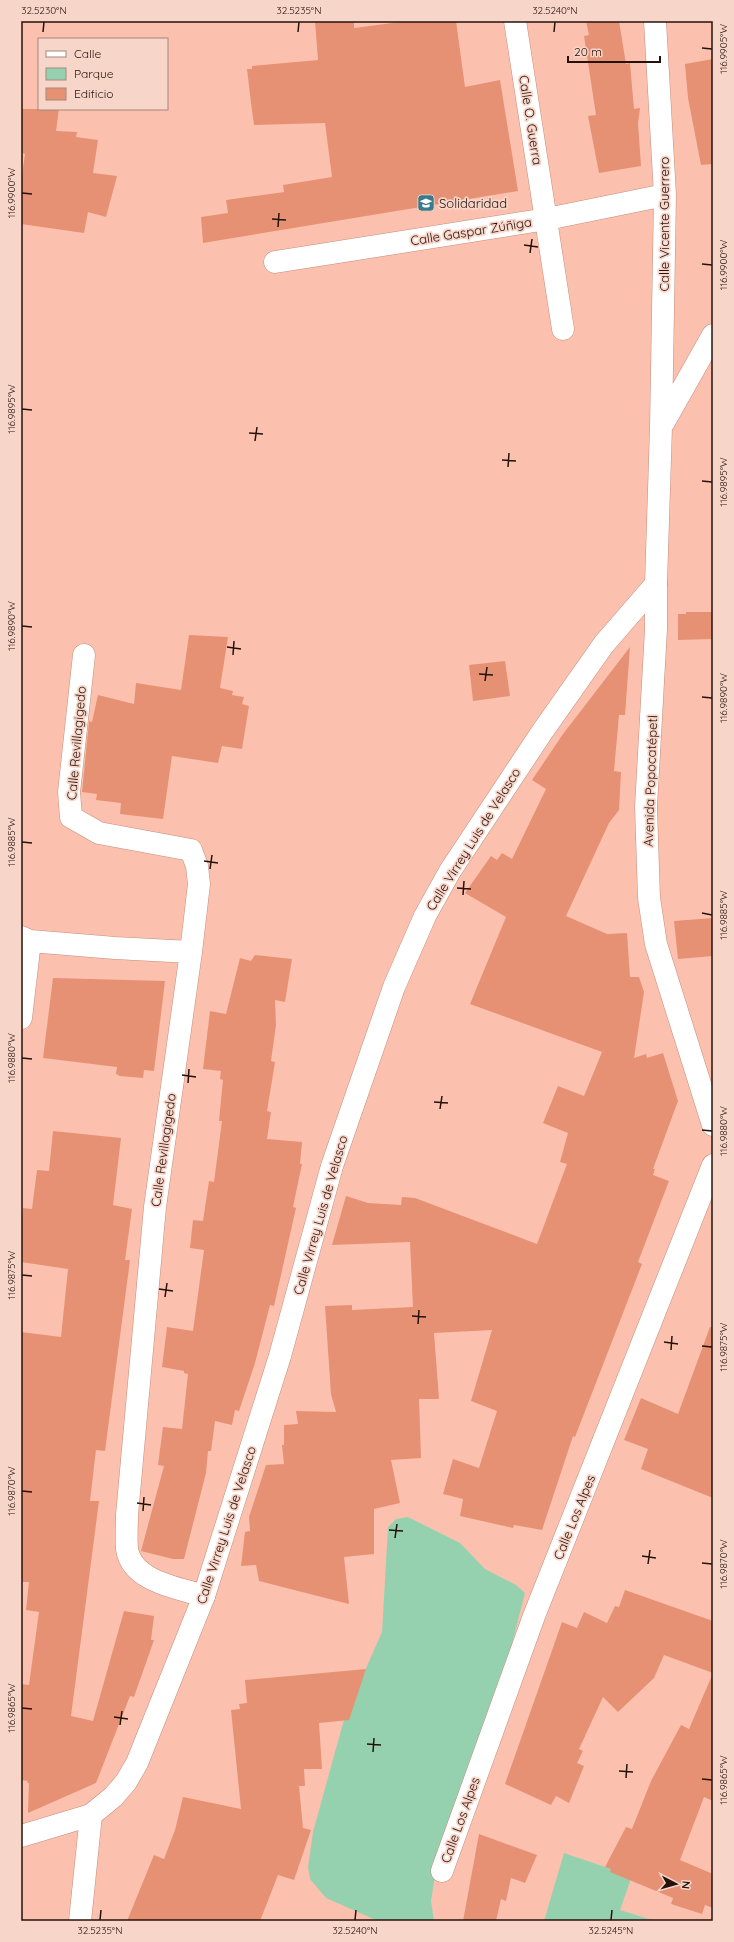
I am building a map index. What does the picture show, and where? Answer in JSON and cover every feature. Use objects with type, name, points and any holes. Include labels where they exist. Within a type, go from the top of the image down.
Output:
[{"type":"street","name":"Calle O. Guerra","points":[[515,21],[563,329]]},
{"type":"street","name":"Calle Vicente Guerrero","points":[[655,21],[665,195],[661,427]]},
{"type":"street","name":"Calle Gaspar Zúñiga","points":[[275,262],[547,219],[665,195]]},
{"type":"street","points":[[661,427],[713,335]]},
{"type":"street","name":"Avenida Popocatépetl","points":[[661,427],[656,630],[646,807],[649,898],[656,944],[713,1125]]},
{"type":"street","name":"Calle Virrey Luis de Velasco","points":[[21,1836],[91,1815],[113,1797],[126,1782],[137,1763],[204,1596],[280,1356],[332,1166],[394,987],[419,930],[450,871],[542,732],[604,644],[656,584]]},
{"type":"street","name":"Calle Revillagigedo","points":[[84,655],[69,792],[71,817],[99,833],[191,850],[197,866],[199,884],[191,952],[155,1207],[127,1515],[128,1550],[133,1564],[145,1575],[158,1582],[204,1596]]},
{"type":"street","points":[[21,1018],[26,939],[115,948],[191,952]]},
{"type":"street","name":"Calle Los Alpes","points":[[442,1871],[534,1616],[713,1165]]},
{"type":"street","points":[[80,1921],[91,1815]]},
{"type":"green space","points":[[408,1517],[460,1543],[485,1569],[516,1585],[525,1593],[494,1714],[462,1782],[435,1876],[431,1901],[434,1921],[378,1921],[326,1898],[310,1879],[308,1867],[313,1832],[345,1716],[382,1632],[388,1527],[396,1519]]},
{"type":"green space","points":[[564,1853],[632,1876],[620,1910],[655,1921],[544,1921]]},
{"type":"building","points":[[315,21],[354,21],[354,28],[408,21],[456,21],[465,87],[500,80],[518,191],[203,243],[201,217],[228,213],[226,200],[284,192],[283,185],[332,177],[325,123],[254,125],[247,69],[252,69],[252,66],[318,60]]},
{"type":"building","points":[[586,21],[619,21],[626,64],[630,63],[634,109],[640,108],[638,123],[641,166],[599,173],[588,116],[596,115],[584,36],[589,35]]},
{"type":"building","points":[[713,59],[713,164],[701,165],[688,98],[685,64]]},
{"type":"building","points":[[21,109],[59,110],[56,131],[77,132],[76,137],[98,140],[93,173],[117,176],[106,217],[88,212],[84,233],[21,224],[21,182],[25,154],[21,153]]},
{"type":"building","points":[[686,612],[713,612],[713,639],[678,640],[678,614],[686,614]]},
{"type":"building","points":[[189,635],[228,637],[220,688],[233,691],[232,695],[244,697],[242,704],[249,706],[242,749],[222,746],[218,763],[172,756],[163,819],[120,814],[121,803],[96,800],[97,794],[82,792],[89,721],[92,722],[98,695],[134,704],[136,683],[181,690]]},
{"type":"building","points":[[630,647],[625,715],[619,715],[614,771],[621,772],[619,810],[609,823],[566,916],[607,934],[627,933],[630,977],[639,977],[644,992],[634,1058],[646,1054],[647,1058],[663,1053],[678,1101],[653,1169],[655,1169],[653,1175],[669,1181],[638,1262],[642,1264],[575,1437],[573,1436],[542,1530],[514,1525],[513,1528],[460,1516],[463,1499],[443,1494],[453,1459],[479,1468],[497,1411],[471,1401],[492,1330],[434,1333],[439,1399],[419,1399],[421,1458],[391,1460],[400,1503],[374,1509],[374,1554],[344,1557],[349,1604],[259,1581],[256,1565],[241,1566],[245,1532],[250,1531],[249,1517],[266,1465],[284,1464],[282,1445],[284,1445],[284,1425],[298,1424],[296,1411],[336,1412],[331,1394],[325,1306],[352,1305],[352,1310],[413,1307],[410,1242],[332,1245],[346,1196],[368,1203],[401,1205],[402,1197],[415,1198],[537,1244],[567,1164],[560,1162],[568,1133],[543,1123],[558,1086],[584,1096],[602,1052],[470,1004],[506,917],[465,893],[491,856],[497,860],[502,853],[512,859],[546,789],[532,780],[563,734]]},
{"type":"building","points":[[505,661],[510,696],[473,701],[469,665]]},
{"type":"building","points":[[713,918],[713,956],[678,959],[674,921]]},
{"type":"building","points":[[255,955],[292,959],[285,1002],[275,1000],[276,1025],[271,1061],[275,1062],[267,1111],[271,1112],[267,1139],[302,1142],[300,1164],[302,1164],[293,1207],[296,1208],[274,1306],[270,1305],[255,1363],[239,1411],[235,1410],[232,1425],[215,1421],[211,1451],[208,1451],[206,1473],[184,1559],[173,1559],[141,1551],[164,1466],[158,1465],[163,1427],[182,1429],[188,1374],[184,1373],[184,1371],[162,1367],[167,1327],[193,1331],[204,1250],[190,1248],[193,1220],[203,1221],[209,1181],[214,1182],[222,1121],[219,1121],[223,1080],[220,1079],[221,1071],[203,1069],[210,1011],[226,1014],[240,958],[251,961]]},
{"type":"building","points":[[53,978],[165,981],[154,1071],[144,1070],[143,1078],[120,1076],[116,1074],[117,1067],[43,1058]]},
{"type":"building","points":[[53,1131],[121,1138],[113,1205],[132,1209],[125,1260],[130,1260],[105,1451],[96,1450],[90,1501],[99,1501],[71,1716],[93,1721],[124,1611],[154,1616],[151,1640],[154,1640],[134,1697],[130,1696],[96,1783],[28,1813],[29,1783],[27,1783],[28,1781],[21,1780],[21,1684],[29,1685],[39,1612],[26,1610],[29,1582],[21,1582],[21,1332],[61,1337],[68,1269],[21,1262],[21,1228],[23,1208],[32,1209],[37,1170],[49,1171]]},
{"type":"building","points":[[710,1327],[713,1327],[713,1498],[641,1469],[648,1449],[624,1440],[641,1398],[678,1414]]},
{"type":"building","points":[[625,1590],[713,1621],[713,1673],[664,1655],[654,1678],[618,1712],[603,1697],[579,1749],[583,1751],[577,1763],[584,1766],[569,1803],[556,1796],[551,1805],[505,1784],[562,1622],[577,1628],[584,1612],[607,1623],[615,1606],[619,1607]]},
{"type":"building","points":[[366,1669],[349,1720],[319,1723],[322,1769],[304,1769],[305,1786],[299,1786],[303,1828],[311,1830],[294,1880],[278,1875],[260,1921],[127,1921],[154,1855],[164,1859],[175,1830],[183,1797],[241,1809],[231,1710],[240,1709],[239,1704],[247,1703],[245,1680]]},
{"type":"building","points":[[713,1673],[713,1801],[704,1797],[680,1860],[713,1874],[713,1908],[705,1905],[702,1914],[671,1904],[673,1898],[610,1872],[611,1869],[605,1867],[626,1827],[632,1829],[651,1781],[681,1725],[689,1729]]},
{"type":"building","points":[[479,1834],[537,1855],[525,1883],[511,1878],[506,1901],[501,1899],[496,1921],[463,1921]]},
{"type":"place","name":"Solidaridad","points":[[426,203]]}]
